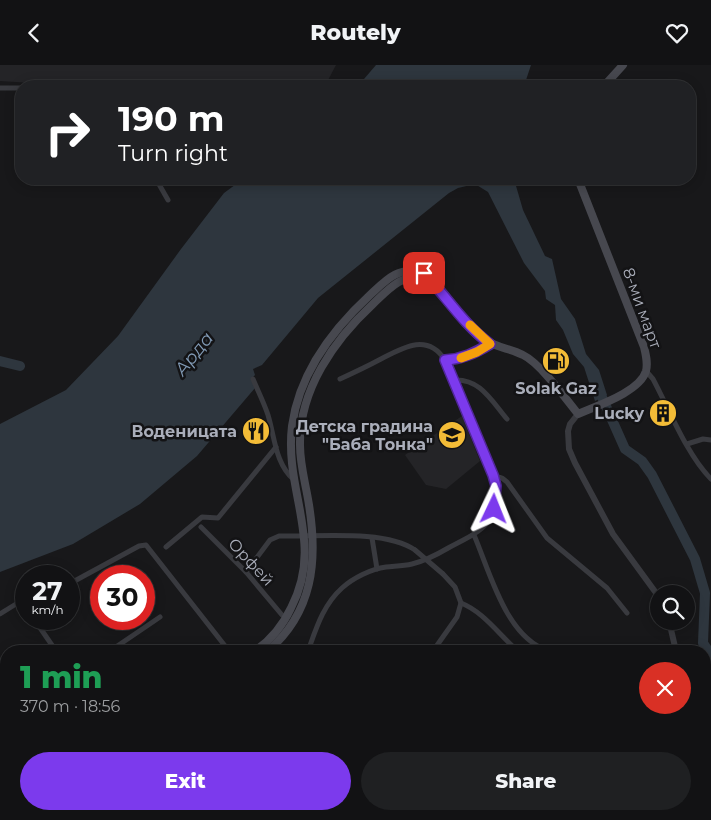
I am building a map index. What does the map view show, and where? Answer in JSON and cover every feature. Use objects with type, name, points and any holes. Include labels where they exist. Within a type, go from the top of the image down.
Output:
[{"type":"main road","points":[[610,80],[624,65]]},
{"type":"main road","name":"8-ми март","points":[[578,414],[637,385],[646,371],[646,357],[637,327],[580,185]]},
{"type":"main road","points":[[274,645],[295,619],[305,597],[312,573],[314,555],[294,480],[291,444],[292,425],[297,405],[304,384],[325,344],[342,323],[390,276],[407,271],[424,273],[476,332],[490,344],[524,355],[529,359],[548,378],[578,414]]},
{"type":"main road","points":[[261,645],[286,620],[301,586],[305,567],[309,536],[300,445],[305,406],[312,387],[322,367],[349,329],[390,289],[404,278],[414,277],[431,280]]},
{"type":"street","points":[[0,88],[15,88]]},
{"type":"street","points":[[159,185],[168,200]]},
{"type":"street","points":[[310,645],[320,620],[333,598],[351,581],[377,569],[416,563],[436,555],[486,527],[494,509],[496,486],[493,475],[440,352],[434,347],[422,344],[410,345],[397,349],[378,361],[340,379]]},
{"type":"street","points":[[445,360],[463,358],[490,344]]},
{"type":"street","points":[[646,371],[653,379],[687,444],[711,479]]},
{"type":"street","points":[[253,379],[268,415],[278,457],[285,470],[294,480]]},
{"type":"street","points":[[453,379],[471,381],[480,387],[507,419]]},
{"type":"street","points":[[578,414],[570,425],[568,441],[576,463],[613,534],[650,585]]},
{"type":"street","points":[[687,444],[704,439],[711,440]]},
{"type":"street","points":[[166,547],[202,517],[218,519],[276,447]]},
{"type":"street","points":[[493,475],[507,482],[547,538],[607,588],[627,613]]},
{"type":"street","name":"Орфей","points":[[201,527],[246,572],[282,615]]},
{"type":"street","points":[[474,535],[500,598],[513,623],[529,641],[537,645]]},
{"type":"street","points":[[246,572],[270,540],[279,536],[391,539],[415,550],[455,587],[461,603],[457,617],[437,645]]},
{"type":"street","points":[[372,538],[377,569]]},
{"type":"street","points":[[80,578],[139,546],[146,545],[224,645]]},
{"type":"street","points":[[461,603],[490,624],[512,645]]},
{"type":"street","points":[[0,614],[15,604]]},
{"type":"street","points":[[119,645],[160,617]]},
{"type":"street","points":[[42,630],[52,645]]},
{"type":"street","points":[[671,630],[675,645]]},
{"type":"shaded area","points":[[0,65],[336,65],[328,80],[0,81]]},
{"type":"shaded area","name":"Детска градина \"Баба Тонка\"","points":[[462,416],[480,461],[446,489],[426,485],[405,455]]},
{"type":"water","points":[[376,65],[531,65],[526,80],[363,80]]},
{"type":"water","name":"Арда","points":[[235,185],[471,185],[458,188],[449,193],[318,298],[262,365],[253,369],[255,375],[251,379],[255,388],[197,456],[140,504],[73,544],[0,572],[0,424],[66,390],[118,336],[224,193]]},
{"type":"water","points":[[477,185],[516,185],[523,210],[545,256],[552,259],[561,299],[575,319],[586,354],[599,370],[607,395],[595,401],[584,367],[573,354],[563,330],[556,320],[555,305],[546,299],[545,291],[524,263],[488,192]]},
{"type":"waterway","points":[[0,361],[20,366]]},
{"type":"waterway","points":[[597,386],[625,449],[642,461],[652,475],[695,559],[705,593],[704,645]]},
{"type":"slow traffic","points":[[461,358],[477,352],[490,344],[470,325]]},
{"type":"place","name":"Solak Gaz","points":[[556,361]]},
{"type":"place","name":"Lucky","points":[[663,413]]},
{"type":"place","name":"Воденицата","points":[[256,431]]},
{"type":"place","name":"Детска градина \"Баба Тонка\"","points":[[452,435]]},
{"type":"route","points":[[424,273],[476,332],[490,344],[463,358],[445,360],[493,475],[496,486],[494,509]]}]
